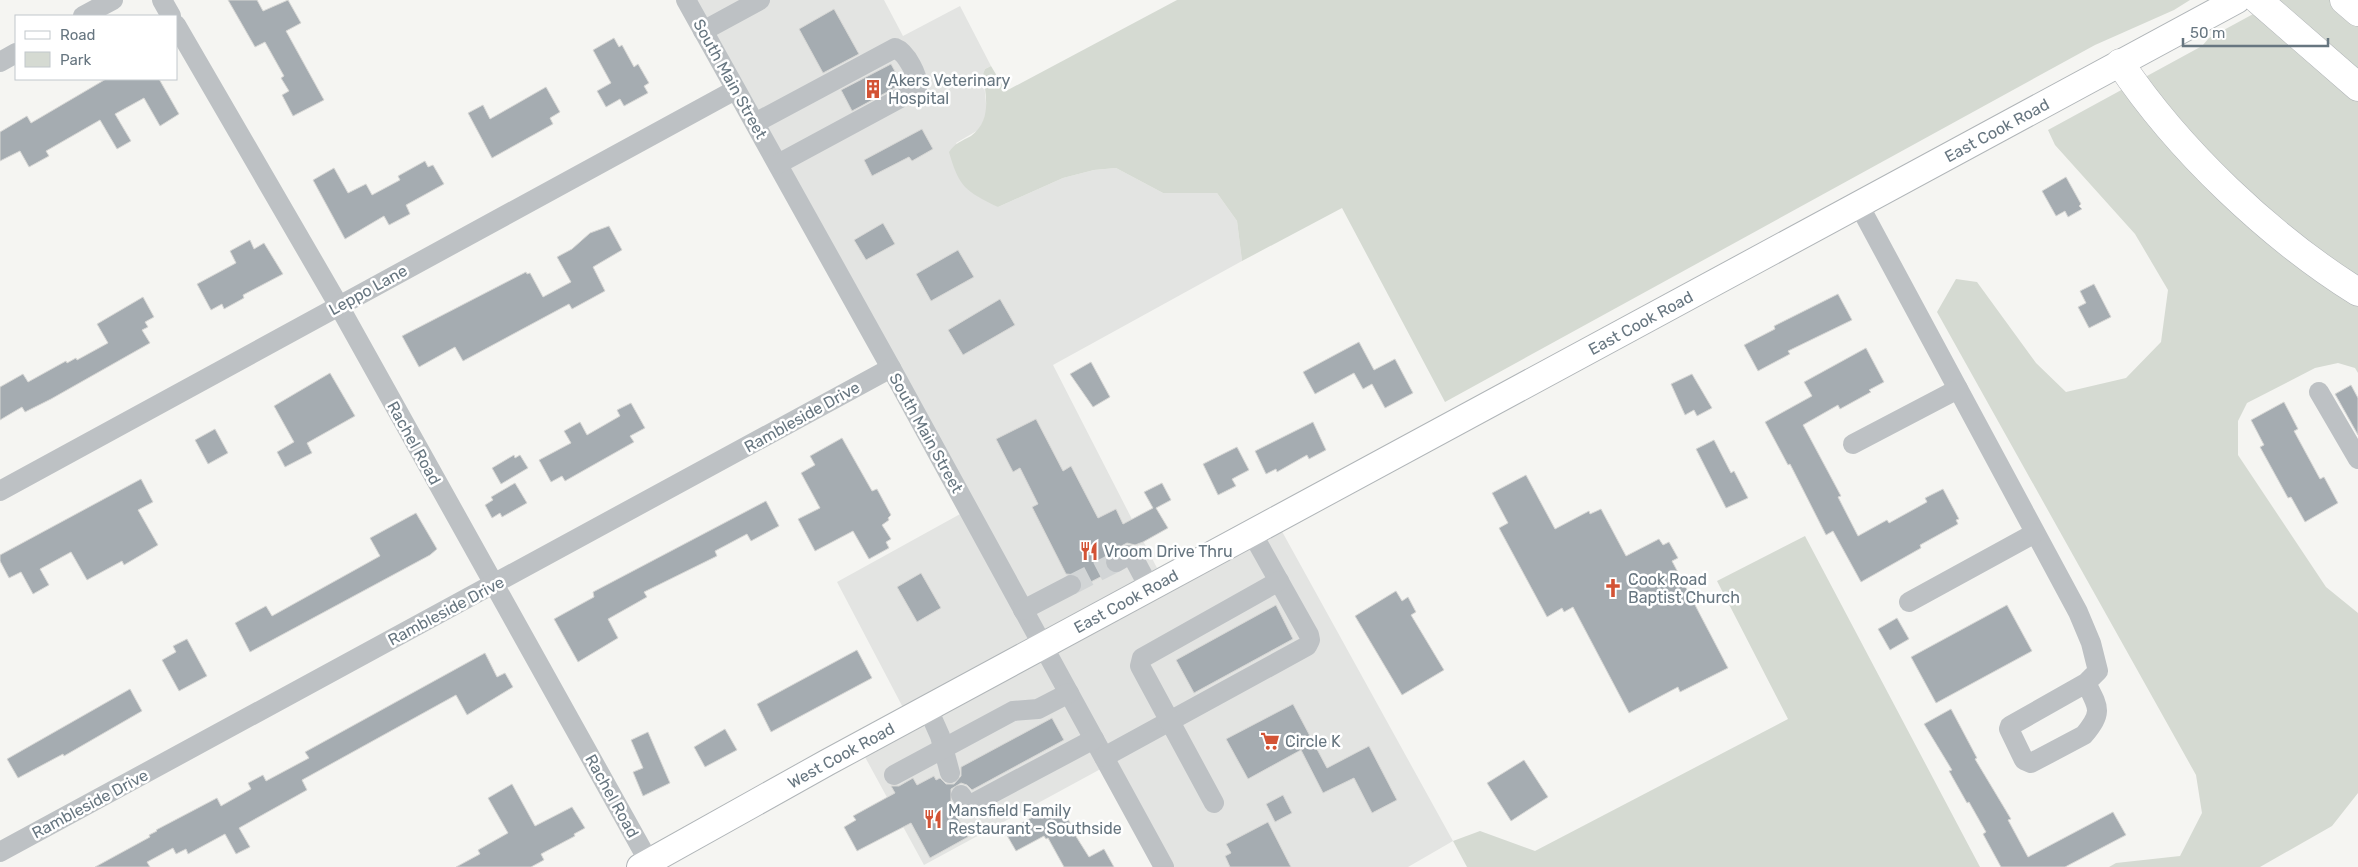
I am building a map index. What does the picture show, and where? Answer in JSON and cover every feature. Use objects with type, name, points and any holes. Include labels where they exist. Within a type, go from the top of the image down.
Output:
[{"type":"highway","points":[[2258,0],[2358,87]]},
{"type":"highway","points":[[2344,0],[2358,12]]},
{"type":"highway","points":[[2120,63],[2136,88],[2241,202],[2292,245],[2358,292]]},
{"type":"main road","name":"East Cook Road","points":[[1043,646],[2237,0]]},
{"type":"main road","name":"West Cook Road","points":[[644,865],[828,762],[1043,646]]},
{"type":"street","points":[[85,15],[113,0]]},
{"type":"street","points":[[162,0],[170,15]]},
{"type":"street","name":"South Main Street","points":[[686,0],[891,368],[1164,867]]},
{"type":"street","points":[[703,31],[760,0]]},
{"type":"street","name":"Rachel Road","points":[[178,28],[339,306],[494,585],[644,865]]},
{"type":"street","points":[[755,123],[895,48],[902,50],[919,82],[917,89],[778,164]]},
{"type":"street","points":[[0,62],[15,54]]},
{"type":"street","name":"Leppo Lane","points":[[0,491],[735,90]]},
{"type":"street","points":[[1859,205],[2083,624],[2099,708],[2098,714],[2084,735],[2031,763],[2024,760],[2009,729],[2010,726],[2092,677]]},
{"type":"street","name":"Rambleside Drive","points":[[0,852],[891,368]]},
{"type":"street","points":[[1853,444],[1958,389]]},
{"type":"street","points":[[2320,392],[2358,458]]},
{"type":"street","points":[[1104,758],[1308,646],[1309,634],[1252,533]]},
{"type":"street","points":[[1909,602],[2035,533]]},
{"type":"street","points":[[1116,562],[1128,555],[1133,557],[1150,589]]},
{"type":"street","points":[[1214,803],[1140,666],[1142,658],[1279,581]]},
{"type":"street","points":[[1023,610],[1071,585]]},
{"type":"street","points":[[894,775],[1013,711],[1038,709],[1068,693]]},
{"type":"street","points":[[928,709],[940,736],[950,773]]},
{"type":"street","points":[[961,795],[966,803],[970,805],[1094,739]]},
{"type":"shaded area","points":[[680,0],[884,0],[903,36],[960,6],[991,66],[985,69],[983,74],[987,113],[980,129],[956,143],[998,207],[1063,178],[1094,170],[1116,168],[1163,193],[1217,193],[1237,221],[1242,261],[1053,365],[1157,568],[1269,508],[1453,841],[1408,867],[1164,867],[1108,765],[924,865],[859,746],[909,719],[837,582],[962,513]]},
{"type":"green space","points":[[1177,0],[2190,0],[2174,10],[2095,45],[1445,402],[1342,208],[1242,261],[1237,221],[1217,193],[1163,193],[1116,168],[1094,170],[1063,178],[998,207],[978,197],[960,181],[949,152],[956,144],[978,130],[982,123],[986,108],[983,74],[985,69],[991,66],[1006,91]]},
{"type":"green space","points":[[2279,0],[2358,0],[2358,373],[2355,368],[2338,363],[2315,368],[2247,403],[2238,421],[2238,455],[2326,587],[2358,613],[2358,793],[2332,826],[2260,867],[2109,867],[2116,863],[2180,856],[2202,813],[2196,775],[1937,312],[1956,279],[1977,282],[2036,363],[2066,392],[2126,378],[2161,342],[2168,290],[2135,234],[2055,145],[2048,130],[2202,46],[2209,38]]},
{"type":"green space","points":[[1805,536],[1980,867],[1467,867],[1453,841],[1480,831],[1535,851],[1788,719],[1717,581]]},
{"type":"building","points":[[228,0],[257,0],[263,11],[288,0],[301,23],[286,31],[324,100],[293,116],[282,95],[289,91],[281,78],[284,76],[265,42],[255,47]]},
{"type":"building","points":[[834,9],[859,54],[823,73],[799,29]]},
{"type":"building","points":[[614,38],[619,47],[622,45],[634,67],[638,64],[649,83],[644,86],[648,93],[624,106],[620,99],[606,107],[597,91],[611,83],[593,50]]},
{"type":"building","points":[[891,64],[902,84],[852,111],[841,90]]},
{"type":"building","points":[[104,80],[160,80],[179,114],[160,126],[144,98],[115,114],[131,141],[117,149],[100,120],[46,151],[49,156],[29,167],[20,151],[0,161],[0,132],[27,116],[31,123]]},
{"type":"building","points":[[546,87],[560,112],[550,118],[553,124],[492,158],[468,113],[483,105],[490,119]]},
{"type":"building","points":[[922,129],[933,149],[912,161],[909,157],[872,176],[864,160]]},
{"type":"building","points":[[425,161],[428,167],[433,165],[444,184],[406,205],[410,214],[389,225],[384,216],[345,239],[313,180],[334,168],[348,193],[366,184],[372,195],[400,180],[398,176]]},
{"type":"building","points":[[2066,177],[2082,209],[2068,217],[2065,211],[2056,216],[2042,191]]},
{"type":"building","points":[[883,223],[895,244],[866,260],[854,240]]},
{"type":"building","points":[[609,226],[622,250],[593,267],[605,291],[572,309],[569,304],[463,361],[455,347],[419,367],[402,336],[526,272],[527,274],[530,273],[543,297],[571,282],[557,257],[572,249],[590,233]]},
{"type":"building","points":[[250,240],[254,249],[264,243],[283,274],[243,295],[244,298],[224,309],[222,304],[211,310],[197,284],[236,263],[230,251]]},
{"type":"building","points":[[958,250],[974,277],[931,301],[916,274]]},
{"type":"building","points":[[2094,284],[2111,317],[2089,328],[2078,307],[2086,303],[2080,291]]},
{"type":"building","points":[[1838,294],[1852,320],[1788,351],[1790,354],[1758,371],[1744,345],[1775,329],[1774,326]]},
{"type":"building","points":[[143,297],[154,317],[145,322],[148,327],[142,330],[150,343],[51,399],[25,412],[22,407],[0,420],[0,387],[23,374],[28,382],[66,361],[67,363],[76,358],[77,360],[108,343],[97,324]]},
{"type":"building","points":[[1000,299],[1015,325],[963,355],[948,330]]},
{"type":"building","points":[[1359,342],[1374,370],[1395,359],[1413,393],[1385,408],[1372,384],[1363,389],[1354,373],[1315,394],[1303,372]]},
{"type":"building","points":[[1866,348],[1884,382],[1869,390],[1871,392],[1840,409],[1838,405],[1803,425],[1841,496],[1838,497],[1858,536],[1887,520],[1889,523],[1918,507],[1927,502],[1925,498],[1943,489],[1959,519],[1956,520],[1958,524],[1920,545],[1921,548],[1861,582],[1833,531],[1826,535],[1790,464],[1788,465],[1765,422],[1812,396],[1804,382]]},
{"type":"building","points":[[1091,362],[1110,397],[1093,407],[1070,374]]},
{"type":"building","points":[[330,373],[355,416],[307,443],[312,453],[285,467],[277,452],[294,442],[274,406]]},
{"type":"building","points":[[1692,374],[1712,408],[1697,416],[1694,410],[1685,415],[1671,384]]},
{"type":"building","points":[[2351,385],[2358,398],[2358,435],[2335,394]]},
{"type":"building","points":[[2284,402],[2298,429],[2294,431],[2320,479],[2324,477],[2338,503],[2305,522],[2291,497],[2288,498],[2260,447],[2264,445],[2251,420]]},
{"type":"building","points":[[631,403],[645,428],[630,436],[634,442],[565,481],[562,476],[551,482],[539,460],[571,443],[564,431],[580,422],[587,435],[620,416],[617,410]]},
{"type":"building","points":[[1036,419],[1063,471],[1071,466],[1098,518],[1116,509],[1123,524],[1153,508],[1144,492],[1162,483],[1171,500],[1156,508],[1168,528],[1143,542],[1135,545],[1127,543],[1110,552],[1104,562],[1110,572],[1083,586],[1078,575],[1066,574],[1032,507],[1038,504],[1020,468],[1013,472],[996,439]]},
{"type":"building","points":[[1313,422],[1326,450],[1309,459],[1307,455],[1277,472],[1276,469],[1266,474],[1255,451]]},
{"type":"building","points":[[215,429],[228,453],[208,464],[195,440]]},
{"type":"building","points":[[842,438],[872,491],[877,489],[891,515],[888,518],[889,520],[882,525],[891,539],[886,542],[889,548],[869,559],[853,531],[815,551],[798,519],[820,508],[801,473],[815,465],[810,456]]},
{"type":"building","points":[[1714,440],[1731,473],[1734,471],[1748,498],[1726,508],[1696,449]]},
{"type":"building","points":[[1237,447],[1249,470],[1232,479],[1236,486],[1218,495],[1203,464]]},
{"type":"building","points":[[514,455],[515,458],[520,455],[528,468],[501,484],[492,468]]},
{"type":"building","name":"Cook Road Baptist Church","points":[[1526,475],[1555,529],[1589,511],[1590,514],[1601,509],[1626,556],[1659,539],[1663,545],[1669,542],[1678,558],[1672,561],[1728,668],[1680,692],[1678,687],[1629,713],[1573,607],[1564,612],[1562,608],[1547,617],[1499,528],[1508,523],[1492,493]]},
{"type":"building","points":[[141,479],[153,502],[138,510],[158,545],[124,565],[122,561],[87,580],[71,552],[40,569],[49,585],[33,594],[21,572],[9,578],[0,561],[0,555]]},
{"type":"building","points":[[515,483],[527,503],[502,517],[500,513],[492,518],[485,505],[493,500],[491,497]]},
{"type":"building","points":[[766,501],[779,526],[751,541],[747,534],[715,551],[717,556],[644,592],[647,597],[608,619],[618,638],[578,662],[554,619],[594,597],[593,592]]},
{"type":"building","points":[[416,513],[437,549],[430,555],[250,652],[235,623],[266,606],[272,616],[380,556],[370,538]]},
{"type":"building","points":[[921,573],[941,608],[917,622],[897,587]]},
{"type":"building","points":[[1396,591],[1402,601],[1408,597],[1416,612],[1411,615],[1444,670],[1402,695],[1355,616]]},
{"type":"building","points":[[1276,605],[1293,639],[1194,693],[1176,660]]},
{"type":"building","points":[[2007,605],[2032,651],[1936,703],[1911,657]]},
{"type":"building","points":[[1897,618],[1909,639],[1890,650],[1878,629]]},
{"type":"building","points":[[187,639],[207,676],[179,691],[162,660],[176,652],[173,646]]},
{"type":"building","points":[[857,650],[872,678],[771,732],[757,704]]},
{"type":"building","points":[[485,653],[497,677],[505,673],[513,687],[467,715],[456,695],[302,780],[307,790],[239,828],[250,847],[236,854],[225,834],[188,854],[186,849],[176,854],[173,848],[147,862],[150,867],[95,867],[150,837],[149,835],[156,830],[217,798],[221,806],[251,789],[248,783],[263,775],[266,781],[309,758],[305,752]]},
{"type":"building","points":[[130,689],[142,711],[64,756],[63,754],[18,778],[7,759]]},
{"type":"building","points":[[1293,704],[1327,768],[1369,746],[1397,800],[1372,813],[1354,778],[1323,793],[1301,750],[1248,779],[1226,739]]},
{"type":"building","points":[[1951,709],[1977,758],[1975,759],[2011,819],[2008,820],[2028,857],[2113,812],[2126,835],[2065,867],[2001,867],[1983,834],[1986,832],[1969,802],[1967,803],[1949,771],[1952,770],[1924,724]]},
{"type":"building","points":[[1052,718],[1064,740],[972,790],[967,785],[961,783],[951,789],[951,801],[949,802],[968,837],[930,858],[911,823],[857,851],[844,827],[856,820],[853,816],[895,793],[891,786],[899,786],[913,778],[917,785],[934,776],[936,780],[940,778],[946,784],[954,784],[961,776],[961,767]]},
{"type":"building","points":[[725,729],[737,750],[705,767],[694,747]]},
{"type":"building","points":[[648,732],[670,783],[643,796],[633,772],[643,768],[631,740]]},
{"type":"building","points":[[1524,760],[1548,797],[1511,821],[1487,783]]},
{"type":"building","points":[[512,784],[535,826],[572,807],[585,828],[574,834],[575,836],[541,854],[544,860],[531,867],[456,867],[480,854],[478,850],[508,833],[488,798]]},
{"type":"building","points":[[1283,795],[1292,813],[1275,822],[1266,804]]},
{"type":"building","points":[[1059,803],[1074,830],[1072,830],[1089,857],[1104,849],[1114,867],[1064,867],[1048,838],[1046,839],[1044,836],[1016,851],[1005,832]]},
{"type":"building","points":[[1268,822],[1291,867],[1230,867],[1225,856],[1231,853],[1226,844]]},
{"type":"tunnel","points":[[1071,585],[1116,562]]},
{"type":"place","name":"Akers Veterinary Hospital","points":[[873,89]]},
{"type":"place","name":"Vroom Drive Thru","points":[[1089,551]]},
{"type":"place","name":"Cook Road Baptist Church","points":[[1613,588]]},
{"type":"place","name":"Circle K","points":[[1270,741]]},
{"type":"place","name":"Mansfield Family Restaurant - Southside","points":[[933,819]]}]
